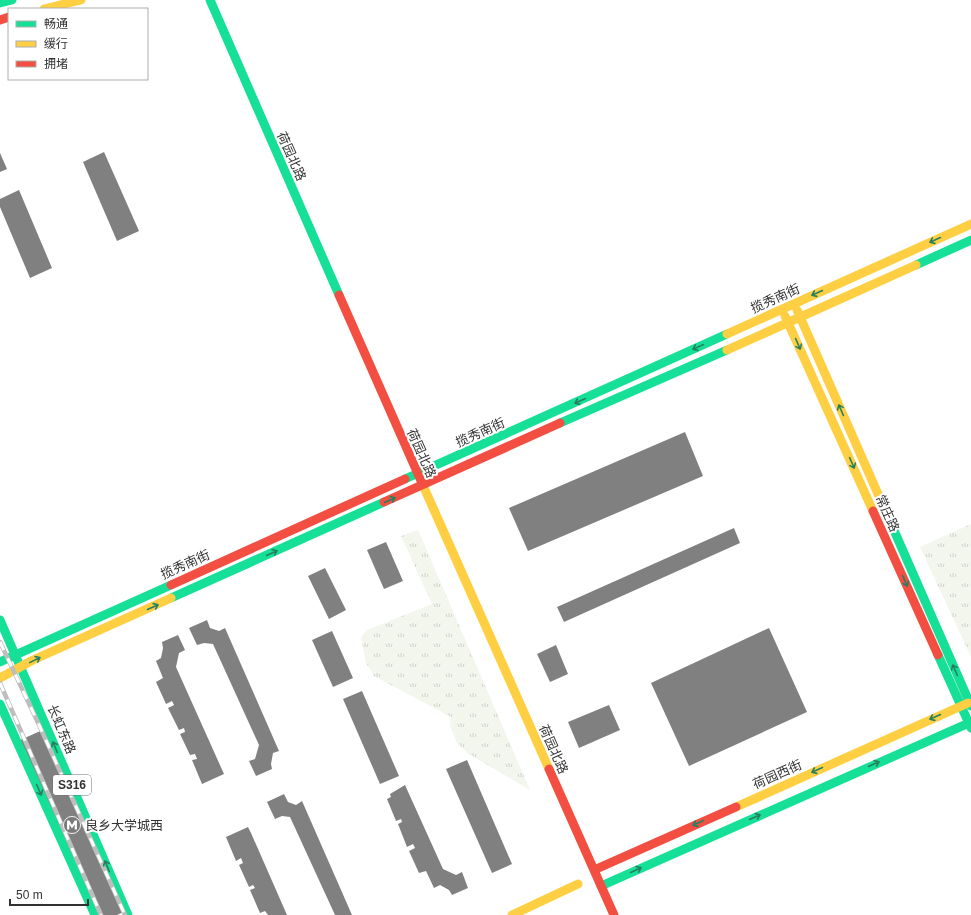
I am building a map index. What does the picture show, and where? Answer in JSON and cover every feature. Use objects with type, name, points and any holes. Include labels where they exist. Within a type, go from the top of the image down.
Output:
[{"type":"street","points":[[0,3],[12,0]]},
{"type":"street","points":[[48,8],[81,0]]},
{"type":"street","name":"荷园北路","points":[[210,0],[423,486],[614,915]]},
{"type":"street","name":"揽秀南街","points":[[0,662],[971,224]]},
{"type":"street","name":"揽秀南街","points":[[0,678],[33,660],[644,386],[801,318],[971,240]]},
{"type":"street","name":"常庄路","points":[[794,303],[968,704],[970,724]]},
{"type":"street","name":"常庄路","points":[[782,309],[968,704]]},
{"type":"street","name":"长虹东路","points":[[0,620],[128,915]]},
{"type":"street","name":"S316","points":[[0,704],[95,915]]},
{"type":"street","name":"荷园西街","points":[[594,870],[968,704]]},
{"type":"street","points":[[601,886],[970,724]]},
{"type":"street","points":[[512,915],[578,884]]},
{"type":"green space","points":[[971,524],[971,657],[920,547]]},
{"type":"green space","points":[[418,530],[530,790],[469,754],[457,743],[450,726],[451,717],[374,676],[366,663],[361,637],[367,630],[432,604],[401,536]]},
{"type":"building","points":[[104,152],[139,231],[117,241],[83,162]]},
{"type":"building","points":[[0,153],[7,169],[0,172]]},
{"type":"building","points":[[19,190],[52,268],[30,278],[0,207],[0,199]]},
{"type":"building","points":[[685,432],[703,476],[528,551],[509,508]]},
{"type":"building","points":[[734,528],[740,543],[564,622],[557,607]]},
{"type":"building","points":[[386,542],[403,581],[384,589],[367,550]]},
{"type":"building","points":[[325,568],[346,610],[329,619],[308,576]]},
{"type":"building","points":[[207,620],[210,628],[219,631],[225,628],[279,751],[273,753],[271,764],[272,769],[256,776],[249,761],[255,759],[259,745],[213,644],[204,643],[197,645],[189,628]]},
{"type":"building","points":[[769,628],[807,712],[689,766],[651,683]]},
{"type":"building","points":[[332,631],[353,678],[333,687],[312,640]]},
{"type":"building","points":[[178,635],[185,650],[179,653],[176,667],[224,774],[202,784],[192,760],[197,759],[195,754],[190,755],[180,734],[185,732],[184,728],[179,730],[168,708],[174,705],[172,701],[166,704],[156,682],[163,678],[156,661],[161,658],[163,648],[162,642]]},
{"type":"building","points":[[556,645],[568,674],[550,682],[537,654]]},
{"type":"building","points":[[362,691],[399,776],[380,784],[343,699]]},
{"type":"building","points":[[609,705],[620,730],[579,748],[568,722]]},
{"type":"building","points":[[47,728],[128,910],[117,915],[95,915],[18,741]]},
{"type":"building","points":[[467,760],[512,864],[492,873],[446,769]]},
{"type":"building","points":[[405,785],[443,869],[456,875],[462,872],[468,888],[452,895],[449,890],[440,885],[434,888],[426,871],[419,873],[409,851],[415,848],[413,844],[407,847],[398,824],[402,822],[401,819],[396,821],[387,799],[391,797],[390,794]]},
{"type":"building","points":[[284,794],[288,802],[296,805],[302,801],[352,915],[335,915],[290,817],[282,816],[275,819],[267,802]]},
{"type":"building","points":[[248,827],[287,915],[268,915],[265,911],[260,913],[250,890],[255,888],[253,885],[249,887],[239,865],[243,863],[241,858],[236,861],[226,837]]},
{"type":"railway","points":[[0,642],[125,915]]},
{"type":"railway","points":[[0,683],[101,915]]},
{"type":"traffic: fast","points":[[0,3],[12,0]]},
{"type":"traffic: fast","points":[[210,0],[339,295]]},
{"type":"traffic: fast","points":[[916,265],[971,240]]},
{"type":"traffic: fast","points":[[405,479],[727,334]]},
{"type":"traffic: fast","points":[[560,423],[727,350]]},
{"type":"traffic: fast","points":[[171,598],[384,502]]},
{"type":"traffic: fast","points":[[882,503],[971,706]]},
{"type":"traffic: fast","points":[[0,662],[171,585]]},
{"type":"traffic: fast","points":[[0,620],[128,915]]},
{"type":"traffic: fast","points":[[938,655],[971,728]]},
{"type":"traffic: fast","points":[[0,704],[95,915]]},
{"type":"traffic: fast","points":[[601,886],[971,722]]},
{"type":"traffic: slow","points":[[48,8],[81,0]]},
{"type":"traffic: slow","points":[[727,334],[971,224]]},
{"type":"traffic: slow","points":[[727,350],[916,265]]},
{"type":"traffic: slow","points":[[797,310],[882,503]]},
{"type":"traffic: slow","points":[[785,316],[873,511]]},
{"type":"traffic: slow","points":[[422,483],[549,769]]},
{"type":"traffic: slow","points":[[0,678],[33,660],[171,598]]},
{"type":"traffic: slow","points":[[736,807],[968,703]]},
{"type":"traffic: slow","points":[[512,915],[578,884]]},
{"type":"traffic: jam","points":[[0,20],[8,17]]},
{"type":"traffic: jam","points":[[339,295],[422,483]]},
{"type":"traffic: jam","points":[[384,502],[560,423]]},
{"type":"traffic: jam","points":[[171,585],[405,479]]},
{"type":"traffic: jam","points":[[873,511],[938,655]]},
{"type":"traffic: jam","points":[[549,769],[614,915]]},
{"type":"traffic: jam","points":[[594,870],[736,807]]},
{"type":"place","name":"良乡大学城西","points":[[72,825]]}]
